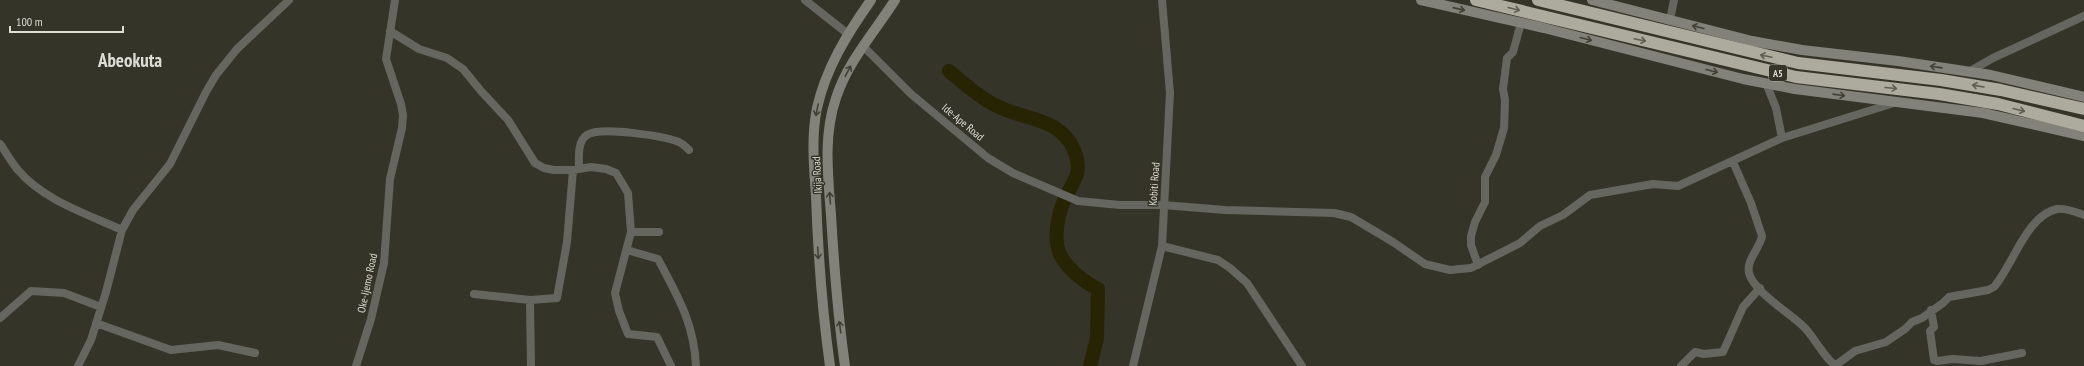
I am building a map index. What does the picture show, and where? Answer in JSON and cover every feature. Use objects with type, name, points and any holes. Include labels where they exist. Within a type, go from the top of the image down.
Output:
[{"type":"highway","name":"A5","points":[[1476,0],[1796,77],[1998,104],[2084,126]]},
{"type":"highway","name":"A5","points":[[1538,0],[1798,63],[1941,80],[2000,90],[2084,109]]},
{"type":"street","points":[[78,366],[91,340],[102,307],[122,230],[138,201],[170,164],[206,92],[219,71],[237,49],[289,0]]},
{"type":"street","name":"Oke-Ijemo Road","points":[[356,366],[371,319],[384,263],[390,179],[402,128],[403,115],[386,58],[395,0]]},
{"type":"street","points":[[805,0],[848,34]]},
{"type":"street","name":"Ikija Road","points":[[830,366],[820,286],[814,132],[817,110],[822,91],[840,48],[870,0]]},
{"type":"street","name":"Ikija Road","points":[[845,366],[836,298],[827,138],[830,119],[843,80],[862,46],[895,0]]},
{"type":"street","name":"Kobiti Road","points":[[1133,366],[1162,246],[1170,93],[1162,0]]},
{"type":"street","points":[[1421,0],[1795,89],[1983,113],[2084,136]]},
{"type":"street","points":[[1592,0],[1752,41],[1802,50],[1970,71],[2084,97]]},
{"type":"street","points":[[1670,20],[1674,0]]},
{"type":"street","points":[[1970,71],[1993,58],[2084,16]]},
{"type":"street","points":[[1478,265],[1471,245],[1471,236],[1475,222],[1485,202],[1485,177],[1496,155],[1504,128],[1505,100],[1503,89],[1507,58],[1513,52],[1521,23]]},
{"type":"street","points":[[390,31],[419,49],[447,58],[463,69],[508,120],[535,163],[544,168],[554,170],[576,170],[591,167],[606,169],[616,173],[628,193],[630,232],[627,250],[615,293],[619,311],[628,334],[632,336],[657,337],[670,366]]},
{"type":"street","name":"Ide-Ape Road","points":[[862,46],[911,94],[988,158],[1013,173],[1062,195],[1078,201],[1120,205],[1163,205],[1224,210],[1334,213],[1351,217],[1393,242],[1425,264],[1450,270],[1471,268],[1520,243],[1540,226],[1563,215],[1590,195],[1654,184],[1678,186],[1733,162],[1782,138],[1897,102]]},
{"type":"street","points":[[1766,83],[1776,108],[1782,138]]},
{"type":"street","points":[[474,294],[530,300],[556,300],[558,296],[567,242],[580,143],[586,135],[595,132],[622,132],[654,136],[680,142],[689,150]]},
{"type":"street","points":[[0,144],[18,170],[36,186],[58,201],[122,230]]},
{"type":"street","points":[[1733,162],[1751,203],[1762,236],[1750,262],[1750,277],[1760,288],[1806,329],[1829,361],[1836,365],[1855,351],[1886,342],[1943,303],[1948,297],[1988,290],[1994,286],[2029,230],[2042,216],[2058,209],[2084,215]]},
{"type":"street","points":[[630,232],[659,232]]},
{"type":"street","points":[[1162,246],[1218,260],[1230,268],[1247,283],[1302,366]]},
{"type":"street","points":[[627,250],[658,259],[676,293],[692,330],[696,366]]},
{"type":"street","points":[[1681,366],[1695,352],[1704,354],[1723,352],[1743,307],[1760,288]]},
{"type":"street","points":[[0,318],[31,291],[64,293],[102,307]]},
{"type":"street","points":[[530,300],[531,366]]},
{"type":"street","points":[[1931,310],[1934,327],[1930,332],[1934,348],[1932,355],[1934,360],[1937,361],[1945,358],[1981,361],[2022,353]]},
{"type":"street","points":[[96,323],[171,350],[218,345],[255,352]]},
{"type":"waterway","points":[[949,71],[990,103],[1054,127],[1069,140],[1074,150],[1077,158],[1078,171],[1060,213],[1057,227],[1057,242],[1060,254],[1071,270],[1087,283],[1098,289],[1097,338],[1090,366]]},
{"type":"district","name":"Abeokuta","points":[[130,60]]}]
